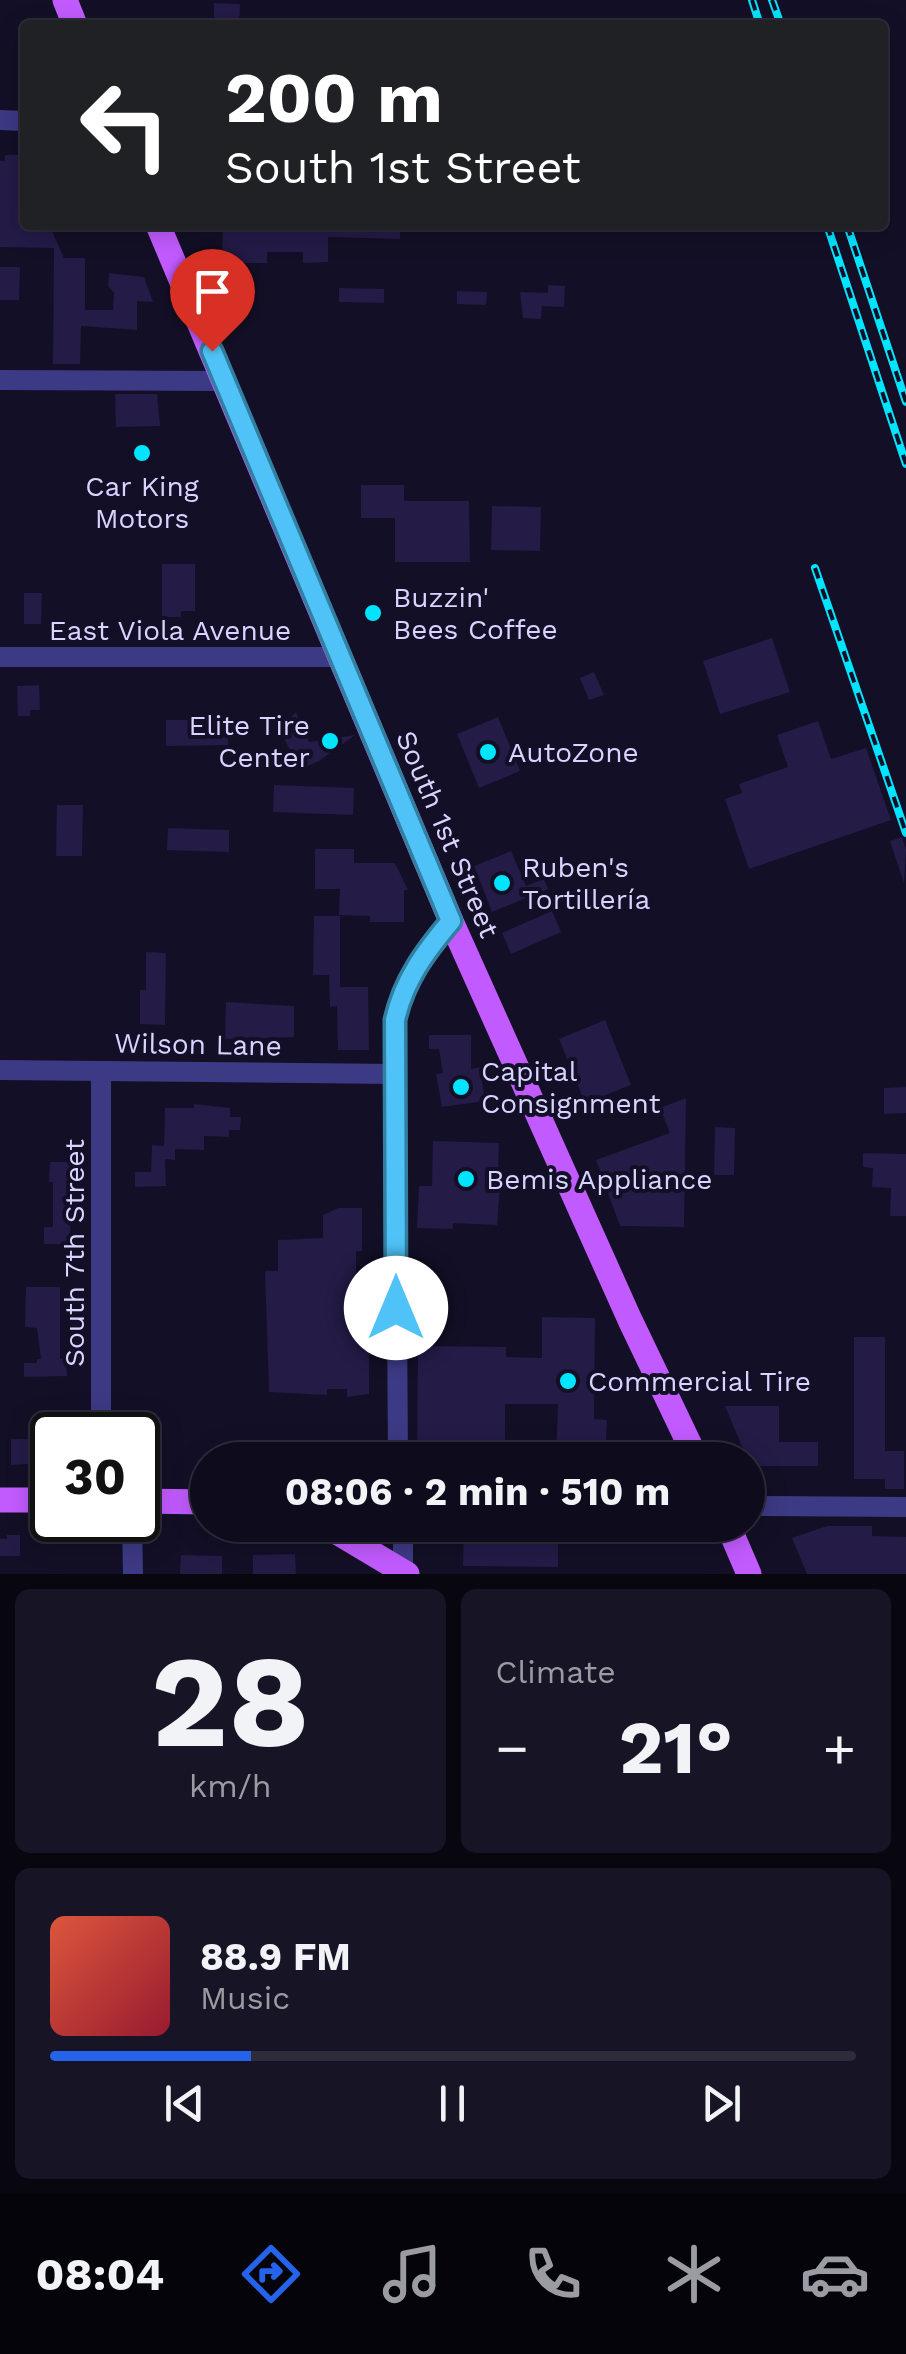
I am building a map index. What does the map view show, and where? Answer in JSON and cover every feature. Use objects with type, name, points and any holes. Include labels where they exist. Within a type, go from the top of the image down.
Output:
[{"type":"main road","name":"South 1st Street","points":[[160,230],[451,921],[688,1442]]},
{"type":"main road","points":[[0,1500],[30,1500]]},
{"type":"main road","points":[[160,1501],[190,1502]]},
{"type":"main road","points":[[353,1542],[405,1573]]},
{"type":"main road","points":[[735,1542],[749,1574]]},
{"type":"street","points":[[0,380],[225,381]]},
{"type":"street","name":"East Viola Avenue","points":[[0,657],[340,657]]},
{"type":"street","points":[[398,1442],[395,1020],[401,995],[418,962],[451,921]]},
{"type":"street","name":"Wilson Lane","points":[[0,1070],[395,1074]]},
{"type":"street","name":"South 7th Street","points":[[101,1071],[101,1412]]},
{"type":"street","points":[[765,1506],[906,1507]]},
{"type":"street","points":[[132,1542],[133,1574]]},
{"type":"street","points":[[403,1542],[405,1573]]},
{"type":"building","points":[[214,3],[240,4],[239,20],[214,20]]},
{"type":"building","points":[[5,155],[20,155],[20,230],[51,230],[64,258],[85,258],[85,310],[113,310],[109,273],[144,277],[153,302],[137,301],[137,330],[81,326],[80,364],[53,364],[54,248],[0,247],[0,161],[5,161]]},
{"type":"building","points":[[223,230],[400,230],[400,239],[328,237],[328,262],[303,263],[303,252],[267,252],[267,263],[222,263]]},
{"type":"building","points":[[0,267],[20,267],[19,300],[0,300]]},
{"type":"building","points":[[548,285],[565,286],[564,307],[542,306],[541,319],[523,318],[520,292],[548,293]]},
{"type":"building","points":[[339,288],[384,289],[384,303],[339,302]]},
{"type":"building","points":[[457,291],[487,292],[486,305],[457,304]]},
{"type":"building","points":[[115,394],[157,394],[160,426],[116,427]]},
{"type":"building","points":[[361,485],[404,485],[404,501],[469,501],[470,562],[395,562],[395,518],[361,518]]},
{"type":"building","points":[[492,506],[541,507],[540,551],[491,550]]},
{"type":"building","points":[[162,564],[195,564],[195,611],[181,611],[181,617],[162,617]]},
{"type":"building","points":[[24,593],[42,593],[41,624],[24,624]]},
{"type":"building","points":[[772,638],[790,692],[720,714],[703,661]]},
{"type":"building","points":[[594,672],[604,695],[589,700],[580,678]]},
{"type":"building","points":[[39,685],[40,710],[30,710],[30,716],[18,716],[17,686]]},
{"type":"building","name":"Elite Tire Center","points":[[296,712],[309,742],[355,735],[299,770],[280,729]]},
{"type":"building","name":"AutoZone","points":[[498,717],[520,771],[479,788],[457,734]]},
{"type":"building","points":[[166,720],[228,720],[228,745],[166,746]]},
{"type":"building","points":[[818,721],[831,759],[866,748],[891,820],[749,869],[725,799],[742,793],[739,784],[788,767],[777,735]]},
{"type":"building","points":[[274,785],[354,788],[353,815],[273,812]]},
{"type":"building","points":[[57,805],[83,805],[82,856],[56,856]]},
{"type":"building","points":[[168,828],[229,830],[229,852],[167,850]]},
{"type":"building","points":[[902,837],[906,850],[904,883],[890,841]]},
{"type":"building","points":[[315,849],[354,849],[354,863],[395,863],[408,890],[404,890],[404,922],[370,922],[370,916],[339,915],[340,889],[315,889]]},
{"type":"building","name":"Ruben's Tortillería","points":[[511,851],[526,886],[544,879],[548,889],[492,912],[474,866]]},
{"type":"building","points":[[552,911],[561,932],[511,954],[502,933]]},
{"type":"building","points":[[314,916],[340,916],[340,987],[368,987],[369,1050],[338,1050],[337,1006],[330,1007],[329,975],[313,975]]},
{"type":"building","points":[[146,952],[166,953],[165,1025],[140,1024],[140,990],[146,990]]},
{"type":"building","points":[[226,1002],[294,1006],[294,1037],[225,1039]]},
{"type":"building","points":[[605,1020],[631,1085],[585,1103],[559,1039]]},
{"type":"building","points":[[429,1035],[471,1035],[471,1069],[480,1067],[485,1101],[442,1107],[436,1074],[443,1073],[439,1049],[429,1049]]},
{"type":"building","points":[[906,1087],[906,1113],[884,1114],[884,1088]]},
{"type":"building","points":[[686,1098],[684,1227],[620,1226],[596,1160],[670,1133],[660,1108]]},
{"type":"building","points":[[194,1104],[230,1108],[230,1117],[241,1117],[240,1130],[229,1130],[229,1137],[204,1136],[204,1150],[175,1149],[175,1160],[165,1159],[166,1186],[135,1187],[135,1172],[151,1172],[152,1145],[164,1146],[165,1108],[194,1108]]},
{"type":"building","points":[[715,1127],[735,1128],[734,1175],[714,1175]]},
{"type":"building","name":"Bemis Appliance","points":[[433,1141],[499,1143],[497,1225],[453,1223],[453,1229],[417,1228],[419,1186],[432,1186]]},
{"type":"building","points":[[863,1153],[906,1154],[906,1216],[890,1216],[891,1188],[872,1187],[873,1168],[863,1167]]},
{"type":"building","points":[[50,1162],[72,1162],[70,1244],[44,1244],[44,1227],[53,1227]]},
{"type":"building","points":[[338,1208],[362,1208],[362,1251],[356,1251],[356,1342],[369,1342],[369,1394],[347,1397],[347,1389],[327,1389],[327,1395],[269,1392],[265,1271],[278,1271],[278,1240],[323,1238],[323,1215]]},
{"type":"building","points":[[26,1287],[60,1287],[60,1359],[66,1359],[67,1376],[24,1377],[24,1363],[41,1359],[37,1328],[25,1327]]},
{"type":"building","points":[[542,1317],[595,1318],[594,1419],[607,1420],[606,1442],[557,1442],[558,1404],[505,1404],[505,1442],[417,1442],[418,1346],[506,1347],[506,1357],[542,1358]]},
{"type":"building","points":[[854,1337],[885,1337],[885,1451],[904,1451],[904,1489],[885,1489],[885,1479],[854,1479]]},
{"type":"building","points":[[725,1406],[779,1406],[779,1442],[818,1442],[818,1466],[765,1466],[765,1442],[740,1442]]},
{"type":"building","points":[[11,1439],[28,1439],[28,1464],[11,1465]]},
{"type":"building","points":[[827,1526],[872,1526],[872,1536],[906,1537],[906,1574],[807,1574],[792,1538]]},
{"type":"building","points":[[7,1535],[20,1535],[20,1556],[0,1556],[0,1539],[7,1539]]},
{"type":"building","points":[[464,1542],[558,1542],[558,1567],[463,1566]]},
{"type":"building","points":[[295,1554],[296,1574],[253,1574],[253,1555]]},
{"type":"building","points":[[181,1555],[222,1556],[222,1574],[180,1574]]},
{"type":"railway","points":[[752,0],[758,20]]},
{"type":"railway","points":[[772,0],[779,20]]},
{"type":"railway","points":[[829,230],[906,464]]},
{"type":"railway","points":[[849,230],[906,402]]},
{"type":"railway","points":[[815,568],[906,833]]},
{"type":"place","name":"Car King Motors","points":[[142,453]]},
{"type":"place","name":"Buzzin' Bees Coffee","points":[[373,613]]},
{"type":"place","name":"Elite Tire Center","points":[[330,741]]},
{"type":"place","name":"AutoZone","points":[[488,752]]},
{"type":"place","name":"Ruben's Tortillería","points":[[502,883]]},
{"type":"place","name":"Capital Consignment","points":[[461,1087]]},
{"type":"place","name":"Bemis Appliance","points":[[466,1179]]},
{"type":"place","name":"Commercial Tire","points":[[568,1381]]},
{"type":"route","points":[[212,351],[451,921],[411,973],[395,1020],[396,1308]]}]
